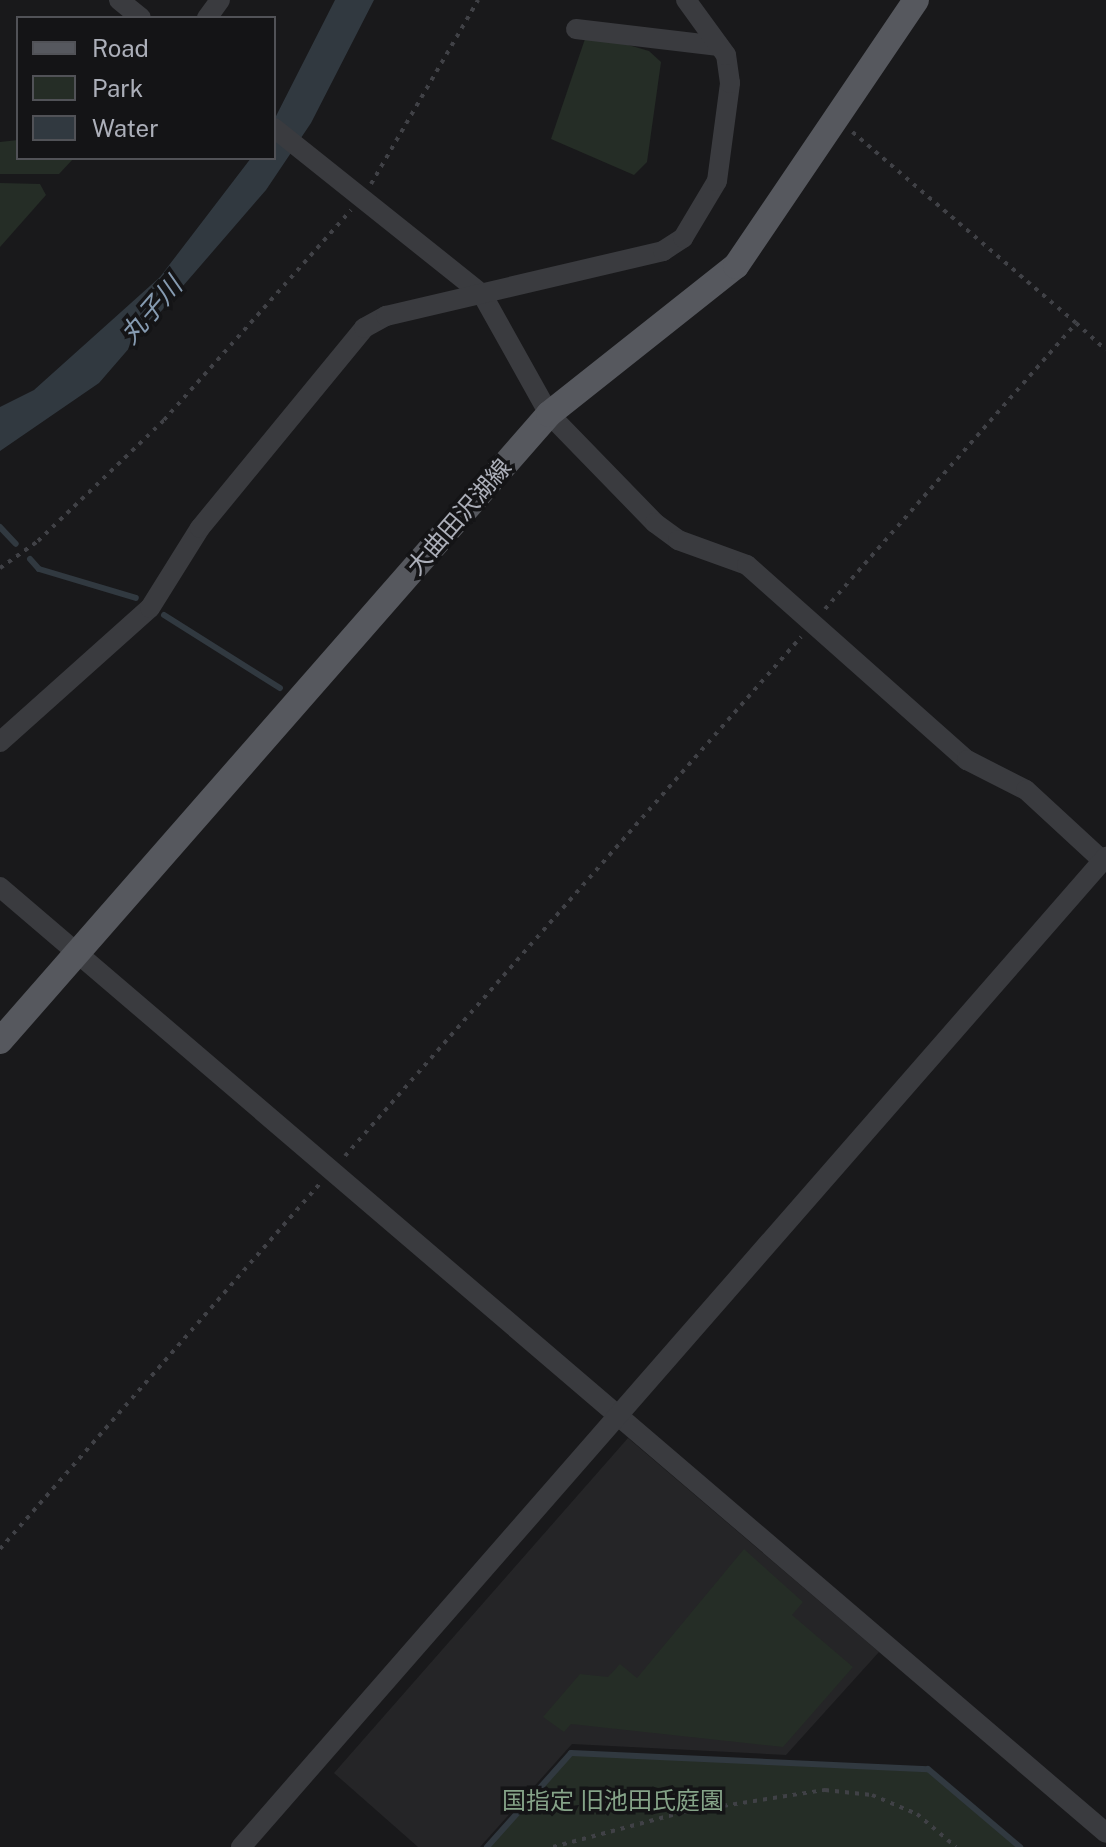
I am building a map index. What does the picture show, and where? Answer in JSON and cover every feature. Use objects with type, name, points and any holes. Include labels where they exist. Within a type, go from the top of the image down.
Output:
[{"type":"main road","name":"大曲田沢湖線","points":[[0,1041],[549,414],[736,266],[838,120],[916,0]]},
{"type":"street","points":[[119,0],[139,16]]},
{"type":"street","points":[[0,742],[150,608],[200,528],[364,328],[386,316],[663,251],[683,238],[719,168],[730,83],[719,46],[686,0]]},
{"type":"street","points":[[576,29],[719,46]]},
{"type":"street","points":[[241,1847],[1104,859],[1026,790],[967,760],[747,565],[678,540],[655,523],[549,414],[482,294],[355,196],[276,130]]},
{"type":"street","points":[[0,887],[80,950],[618,1418],[1106,1833]]},
{"type":"path","points":[[0,568],[38,541],[164,420],[355,196],[478,0]]},
{"type":"path","points":[[838,120],[1106,350]]},
{"type":"path","points":[[0,1549],[1076,323]]},
{"type":"path","points":[[553,1847],[736,1801],[825,1790],[872,1795],[917,1814],[956,1847]]},
{"type":"shaded area","points":[[628,1438],[879,1652],[786,1755],[572,1744],[480,1847],[418,1847],[334,1773]]},
{"type":"green space","points":[[587,33],[649,51],[661,62],[647,162],[634,175],[551,139]]},
{"type":"green space","points":[[16,140],[16,160],[72,160],[59,174],[0,174],[0,142]]},
{"type":"green space","points":[[0,183],[40,184],[46,195],[0,247]]},
{"type":"green space","points":[[744,1549],[803,1602],[792,1615],[853,1667],[783,1747],[571,1724],[564,1732],[543,1717],[580,1674],[608,1677],[620,1664],[637,1678]]},
{"type":"green space","name":"国指定 旧池田氏庭園","points":[[571,1753],[928,1769],[1020,1847],[487,1847]]},
{"type":"water","name":"丸子川","points":[[335,0],[374,0],[311,123],[266,190],[99,383],[0,451],[0,407],[34,390],[160,277],[249,160],[276,160],[276,116]]},
{"type":"waterway","points":[[0,527],[16,544]]},
{"type":"waterway","points":[[30,559],[39,569],[136,598]]},
{"type":"waterway","points":[[164,615],[280,688]]},
{"type":"waterway","points":[[487,1847],[571,1753],[928,1769],[1020,1847]]}]
